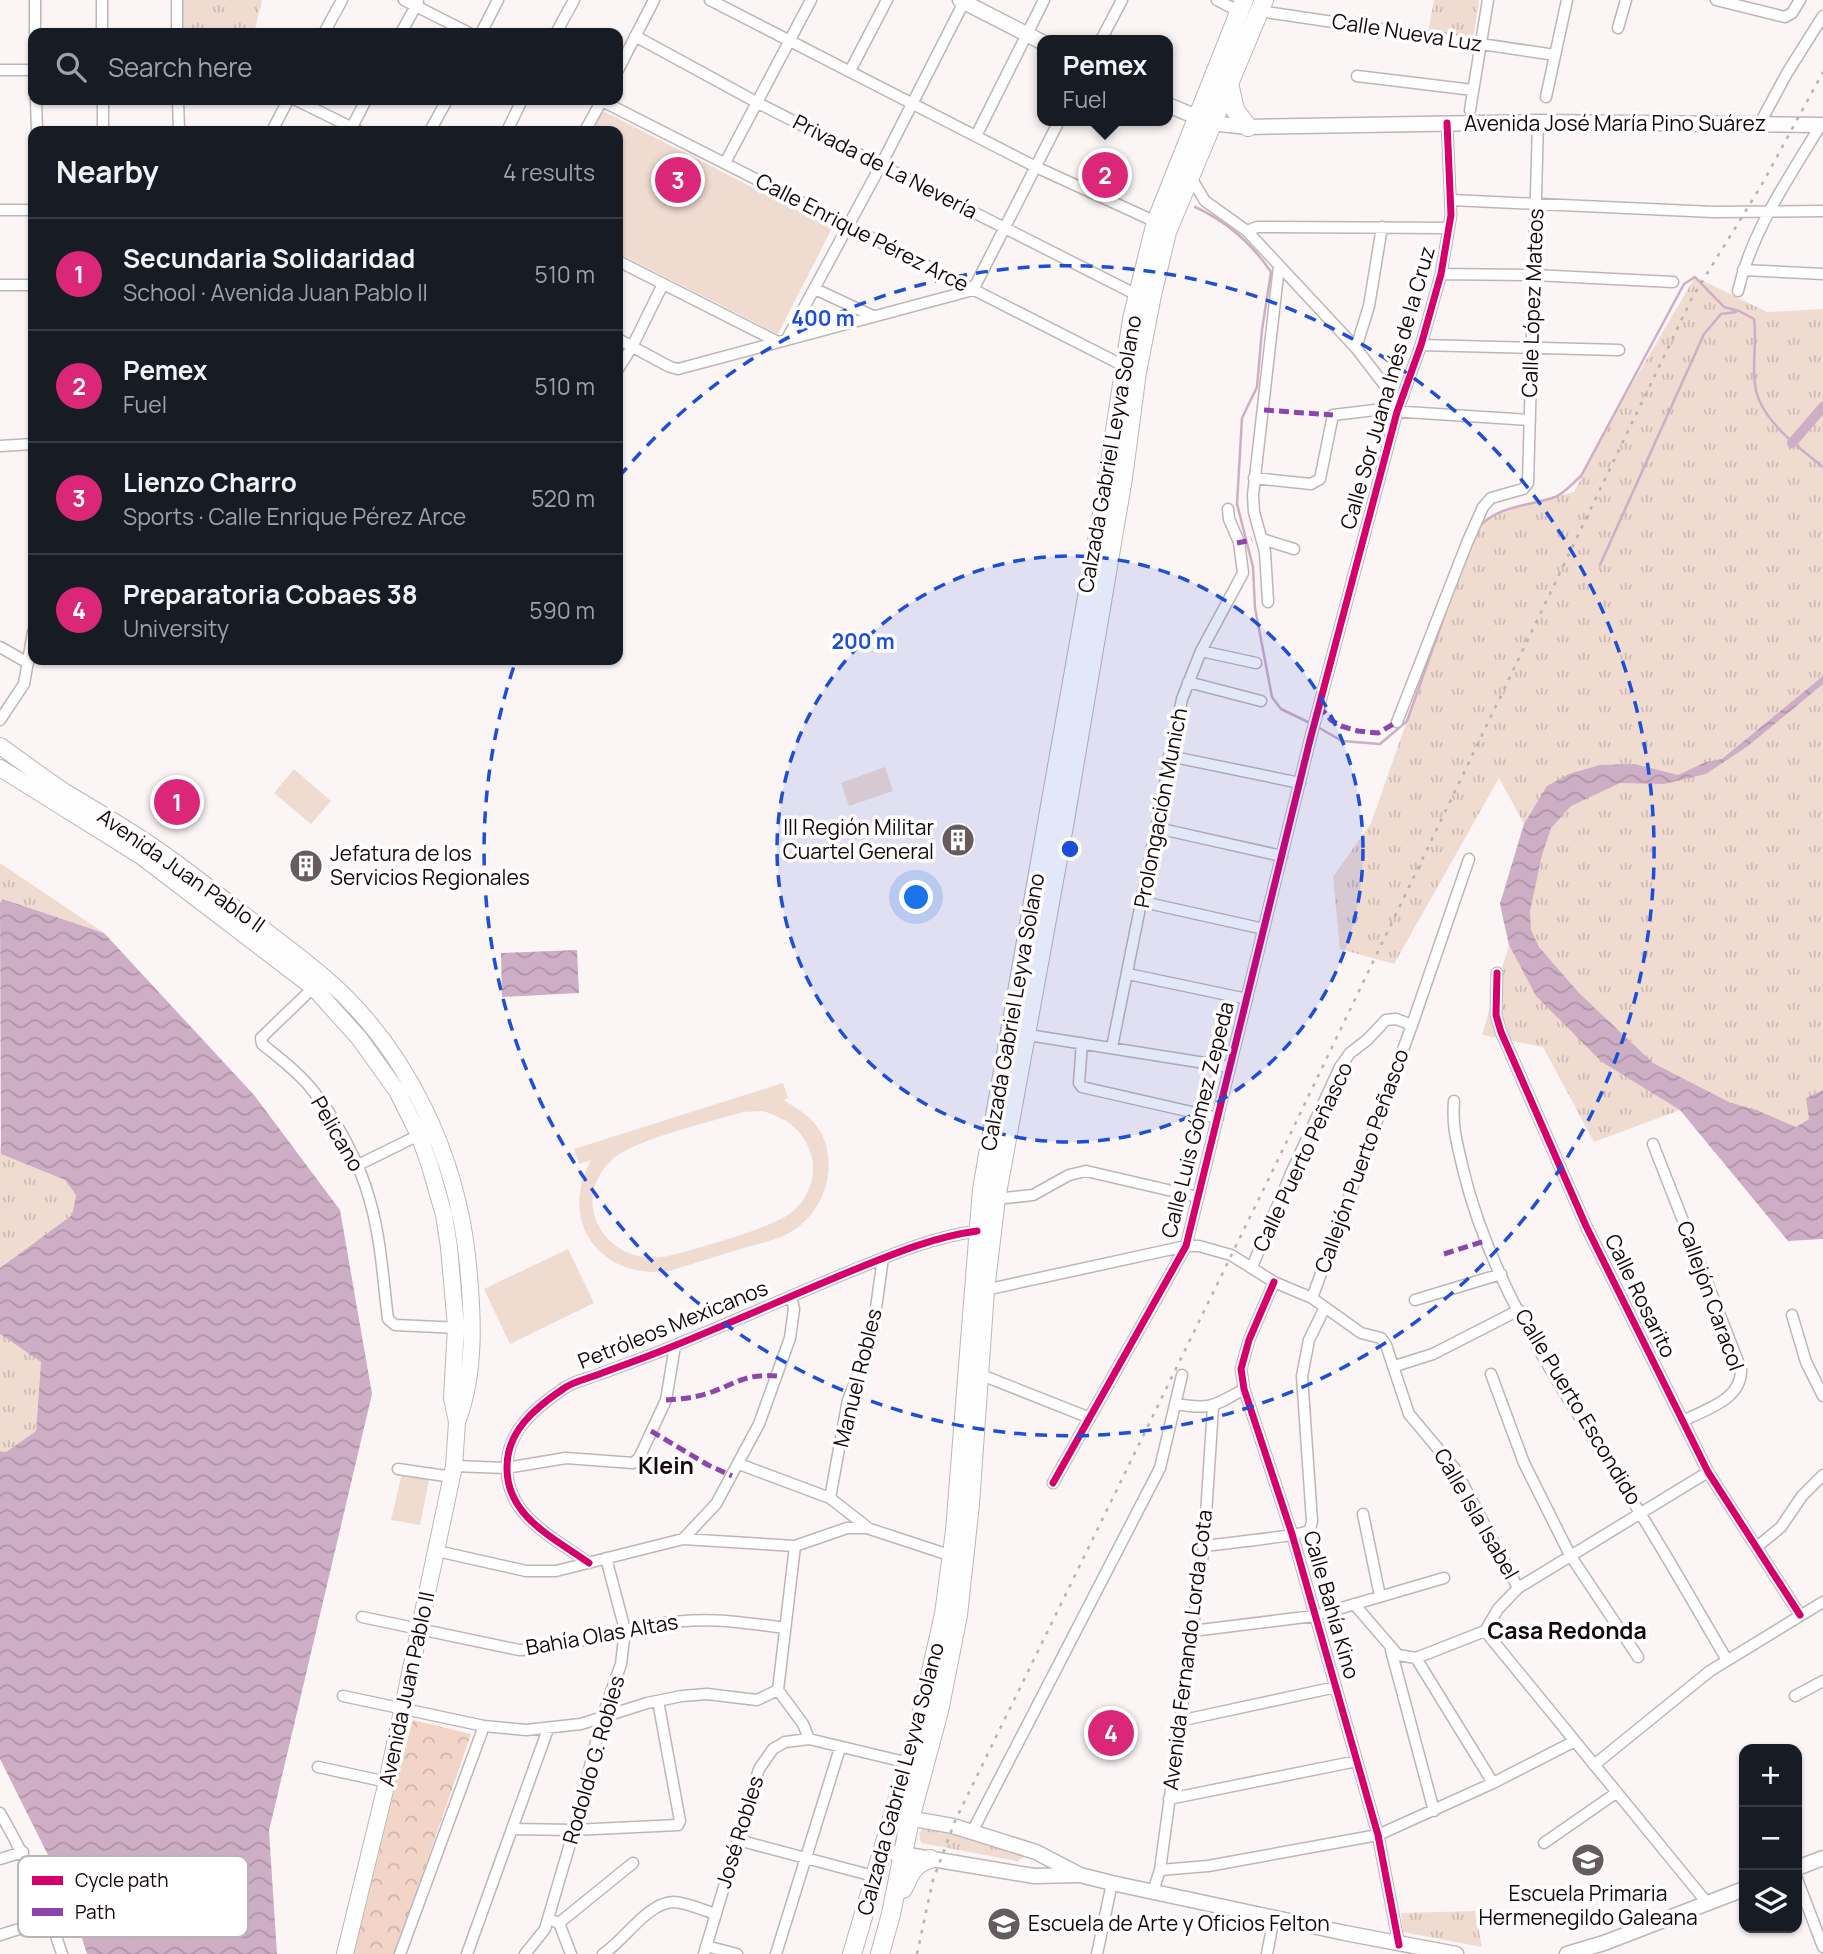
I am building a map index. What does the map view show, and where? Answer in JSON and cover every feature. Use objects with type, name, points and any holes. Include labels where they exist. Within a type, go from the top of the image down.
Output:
[{"type":"main road","name":"Calzada Gabriel Leyva Solano","points":[[852,1954],[884,1851],[902,1817],[939,1711],[958,1615],[970,1504],[985,1290],[996,1199],[1027,1035],[1073,717],[1107,516],[1123,478],[1137,295],[1156,222],[1204,121],[1230,78],[1262,5]]},
{"type":"main road","name":"Calzada Gabriel Leyva Solano","points":[[1130,369],[1167,232],[1190,176],[1204,121],[1242,6]]},
{"type":"main road","points":[[1230,78],[1232,102],[1239,117],[1248,127]]},
{"type":"main road","name":"Calzada Gabriel Leyva Solano","points":[[880,1954],[903,1855],[902,1817],[909,1763],[933,1670],[952,1556],[982,1189],[1009,1032],[1073,717]]},
{"type":"main road","name":"Avenida Juan Pablo II","points":[[0,746],[141,856],[319,982],[382,1041],[413,1087],[432,1125],[456,1194],[466,1243],[464,1328],[452,1398],[457,1422],[453,1471],[387,1782],[345,1954]]},
{"type":"main road","name":"Avenida Juan Pablo II","points":[[0,768],[87,814]]},
{"type":"main road","name":"Avenida Juan Pablo II","points":[[319,982],[397,1091],[419,1135],[444,1215],[454,1287],[464,1328]]},
{"type":"main road","points":[[891,1914],[912,1870],[919,1863],[930,1859]]},
{"type":"street","points":[[35,0],[35,28]]},
{"type":"street","points":[[102,0],[102,28]]},
{"type":"street","points":[[177,0],[177,28]]},
{"type":"street","points":[[327,28],[342,0]]},
{"type":"street","points":[[404,0],[417,3],[460,28]]},
{"type":"street","points":[[484,28],[498,0]]},
{"type":"street","points":[[559,28],[573,0]]},
{"type":"street","points":[[623,59],[653,0]]},
{"type":"street","points":[[710,0],[729,4],[789,41],[1036,167],[1156,222]]},
{"type":"street","points":[[725,163],[811,0]]},
{"type":"street","points":[[850,71],[887,0]]},
{"type":"street","points":[[976,136],[1044,0]]},
{"type":"street","points":[[1104,35],[1122,0]]},
{"type":"street","points":[[1217,0],[1242,6]]},
{"type":"street","points":[[1470,110],[1488,0]]},
{"type":"street","points":[[1546,97],[1567,0]]},
{"type":"street","points":[[1618,28],[1626,0]]},
{"type":"street","points":[[1716,0],[1788,16],[1800,0]]},
{"type":"street","points":[[783,341],[815,289],[881,165],[963,1],[1037,39]]},
{"type":"street","points":[[404,28],[417,3]]},
{"type":"street","name":"Calle Nueva Luz","points":[[1262,5],[1555,55]]},
{"type":"street","points":[[1759,125],[1787,73],[1823,16]]},
{"type":"street","name":"Privada de La Nevería","points":[[635,36],[758,103],[1137,295]]},
{"type":"street","points":[[0,70],[28,70]]},
{"type":"street","points":[[1357,76],[1473,90]]},
{"type":"street","points":[[36,105],[37,126]]},
{"type":"street","points":[[103,105],[103,126]]},
{"type":"street","points":[[178,105],[179,126]]},
{"type":"street","points":[[275,126],[285,105]]},
{"type":"street","points":[[306,105],[345,126]]},
{"type":"street","points":[[355,126],[364,105]]},
{"type":"street","points":[[433,126],[444,105]]},
{"type":"street","points":[[509,126],[520,105]]},
{"type":"street","points":[[588,126],[598,105]]},
{"type":"street","name":"Calle Enrique Pérez Arce","points":[[611,105],[1130,369]]},
{"type":"street","points":[[1173,107],[1204,121]]},
{"type":"street","name":"Avenida José María Pino Suárez","points":[[1204,121],[1248,127],[1538,122],[1822,125]]},
{"type":"street","name":"Calle López Mateos","points":[[1397,722],[1483,507],[1490,498],[1523,489],[1528,483],[1538,122]]},
{"type":"street","name":"Calle Sor Juana Inés de la Cruz","points":[[1310,740],[1398,408],[1421,345],[1441,274],[1451,200],[1447,123]]},
{"type":"street","points":[[1738,291],[1743,270],[1770,210],[1822,125]]},
{"type":"street","points":[[623,342],[678,369],[973,290],[1056,126]]},
{"type":"street","points":[[1190,176],[1205,201],[1247,231],[1356,348],[1398,408]]},
{"type":"street","points":[[1451,200],[1713,212],[1823,211]]},
{"type":"street","points":[[0,210],[28,210]]},
{"type":"street","points":[[1247,231],[1257,227],[1449,228]]},
{"type":"street","points":[[1356,348],[1369,306],[1382,227]]},
{"type":"street","points":[[623,264],[783,341]]},
{"type":"street","points":[[1268,602],[1266,560],[1254,512],[1254,478],[1279,266]]},
{"type":"street","points":[[1743,270],[1823,274]]},
{"type":"street","points":[[1441,274],[1534,275],[1673,282]]},
{"type":"street","points":[[623,361],[663,284]]},
{"type":"street","points":[[0,285],[28,285]]},
{"type":"street","points":[[815,289],[873,316]]},
{"type":"street","points":[[1421,345],[1619,350]]},
{"type":"street","points":[[1254,478],[1311,484],[1321,480],[1333,415],[1398,408],[1530,420]]},
{"type":"street","points":[[0,446],[28,444]]},
{"type":"street","name":"Prolongación Munich","points":[[1112,1047],[1182,698],[1202,651],[1243,573],[1240,547],[1228,509]]},
{"type":"street","points":[[1262,539],[1294,549]]},
{"type":"street","points":[[0,647],[28,663],[24,684],[0,719]]},
{"type":"street","points":[[1202,651],[1256,663]]},
{"type":"street","points":[[1188,682],[1261,701]]},
{"type":"street","name":"Calle Luis Gómez Zepeda","points":[[1053,1483],[1186,1246],[1310,740]]},
{"type":"street","points":[[1169,756],[1300,782]]},
{"type":"street","points":[[1157,828],[1282,856]]},
{"type":"street","name":"Callejón Puerto Peñasco","points":[[1312,1298],[1412,1025],[1469,859]]},
{"type":"street","points":[[1143,902],[1264,929]]},
{"type":"street","name":"Calle Rosarito","points":[[1497,973],[1496,1015],[1530,1102],[1607,1270],[1709,1472],[1800,1615]]},
{"type":"street","points":[[1128,974],[1247,999]]},
{"type":"street","name":"Pelicano","points":[[319,982],[261,1041],[310,1087],[358,1165],[377,1232],[388,1319],[395,1325],[464,1328]]},
{"type":"street","name":"Calle Puerto Peñasco","points":[[1252,1267],[1292,1171],[1340,1068],[1350,1053],[1386,1020],[1395,1019],[1412,1025]]},
{"type":"street","points":[[1009,1032],[1230,1067]]},
{"type":"street","points":[[1082,1043],[1079,1083],[1082,1087],[1217,1118]]},
{"type":"street","name":"Calle Puerto Escondido","points":[[1454,1101],[1452,1126],[1472,1208],[1485,1241],[1557,1382],[1640,1512],[1727,1660]]},
{"type":"street","points":[[358,1165],[419,1135]]},
{"type":"street","name":"Callejón Caracol","points":[[1653,1144],[1741,1369],[1738,1389],[1730,1397],[1683,1421]]},
{"type":"street","points":[[996,1199],[1034,1195],[1069,1175],[1086,1171],[1198,1197]]},
{"type":"street","name":"Petróleos Mexicanos","points":[[506,1468],[513,1440],[521,1424],[566,1387],[675,1346],[883,1258],[941,1237],[977,1231]]},
{"type":"street","points":[[985,1290],[1186,1246]]},
{"type":"street","name":"Calle Isla Isabel","points":[[1186,1246],[1213,1249],[1231,1255],[1274,1282],[1312,1298],[1361,1333],[1381,1338],[1395,1366],[1409,1414],[1455,1469],[1518,1588]]},
{"type":"street","name":"Manuel Robles","points":[[830,1498],[848,1400],[871,1344],[883,1258]]},
{"type":"street","points":[[1415,1300],[1501,1273]]},
{"type":"street","name":"Calle Bahía Kino","points":[[1274,1282],[1246,1350],[1241,1369],[1244,1389],[1292,1534],[1378,1835],[1399,1945]]},
{"type":"street","points":[[683,1539],[716,1504],[739,1464],[770,1398],[790,1338],[794,1309],[791,1296]]},
{"type":"street","points":[[1204,1546],[1308,1531],[1312,1525],[1302,1376],[1309,1340],[1325,1307]]},
{"type":"street","points":[[1395,1366],[1433,1354],[1519,1310]]},
{"type":"street","points":[[1792,1315],[1806,1362],[1823,1396]]},
{"type":"street","points":[[398,1469],[453,1471],[506,1468],[582,1457],[627,1465],[637,1460],[666,1401],[675,1346]]},
{"type":"street","points":[[979,1374],[1090,1418]]},
{"type":"street","points":[[1491,1374],[1524,1463],[1570,1555],[1638,1657]]},
{"type":"street","points":[[972,1832],[1160,1468],[1182,1376]]},
{"type":"street","points":[[1175,1404],[1213,1407],[1244,1389]]},
{"type":"street","name":"Avenida Fernando Lorda Cota","points":[[1153,1891],[1160,1870],[1204,1546],[1213,1407]]},
{"type":"street","points":[[739,1464],[830,1498],[867,1528]]},
{"type":"street","points":[[506,1468],[510,1490],[520,1510],[530,1522],[589,1563]]},
{"type":"street","points":[[1354,1604],[1390,1647],[1403,1657],[1416,1658],[1485,1631],[1498,1609],[1518,1588],[1709,1472]]},
{"type":"street","points":[[1758,1546],[1781,1527],[1802,1496],[1823,1475]]},
{"type":"street","points":[[1363,1514],[1380,1596]]},
{"type":"street","points":[[437,1551],[526,1571],[556,1571],[683,1539],[795,1546],[847,1528],[867,1528],[952,1556]]},
{"type":"street","points":[[795,1546],[778,1690],[803,1724],[809,1739],[909,1763]]},
{"type":"street","name":"Rodoldo G. Robles","points":[[525,1954],[553,1921],[602,1718],[621,1664],[625,1630],[606,1558]]},
{"type":"street","points":[[1192,1631],[1314,1616],[1444,1578]]},
{"type":"street","points":[[1594,1765],[1695,1682],[1823,1602]]},
{"type":"street","name":"Bahía Olas Altas","points":[[362,1617],[519,1650],[551,1648],[675,1621],[708,1619],[785,1628]]},
{"type":"street","points":[[1485,1631],[1708,1904]]},
{"type":"street","points":[[1390,1647],[1434,1811]]},
{"type":"street","points":[[1416,1658],[1493,1783]]},
{"type":"street","points":[[1795,1696],[1823,1681]]},
{"type":"street","points":[[1179,1721],[1336,1687]]},
{"type":"street","points":[[343,1696],[484,1726],[548,1729],[602,1718],[682,1696],[707,1694],[757,1700],[778,1690]]},
{"type":"street","points":[[512,1829],[574,1830],[676,1826],[680,1821],[658,1701]]},
{"type":"street","points":[[400,1954],[484,1726]]},
{"type":"street","points":[[467,1954],[548,1729]]},
{"type":"street","name":"José Robles","points":[[705,1950],[759,1769],[773,1749],[785,1742],[809,1739]]},
{"type":"street","points":[[1160,1870],[1208,1866],[1378,1835],[1493,1783],[1575,1741]]},
{"type":"street","points":[[776,1954],[840,1748]]},
{"type":"street","points":[[1169,1799],[1357,1760]]},
{"type":"street","points":[[318,1767],[387,1782]]},
{"type":"street","points":[[1544,1843],[1616,1793]]},
{"type":"street","points":[[0,1813],[25,1856]]},
{"type":"street","points":[[902,1817],[953,1826],[1036,1852],[1080,1875],[1112,1883],[1399,1945],[1456,1954]]},
{"type":"street","points":[[738,1840],[877,1877]]},
{"type":"street","points":[[884,1851],[1034,1876],[1080,1875]]},
{"type":"street","points":[[0,1859],[23,1852]]},
{"type":"street","points":[[1802,1866],[1823,1858]]},
{"type":"street","points":[[570,1954],[553,1921],[633,1863]]},
{"type":"street","points":[[1097,1954],[1112,1883]]},
{"type":"street","points":[[1567,1954],[1739,1891]]},
{"type":"street","points":[[1802,1892],[1823,1947]]},
{"type":"street","points":[[603,1954],[649,1913],[672,1902],[715,1914]]},
{"type":"street","points":[[1267,1954],[1274,1917]]},
{"type":"street","points":[[0,1935],[18,1929]]},
{"type":"street","points":[[57,1937],[62,1954]]},
{"type":"street","points":[[705,1950],[737,1954]]},
{"type":"green space","points":[[183,0],[262,0],[255,28],[182,28]]},
{"type":"green space","points":[[1434,0],[1479,0],[1473,40],[1428,33]]},
{"type":"green space","points":[[601,110],[832,228],[778,334],[623,256],[623,126],[593,126]]},
{"type":"green space","points":[[1695,277],[1767,312],[1823,309],[1823,1090],[1807,1098],[1809,1119],[1796,1127],[1759,1111],[1680,1110],[1594,1142],[1543,1047],[1482,1035],[1509,945],[1500,904],[1524,824],[1499,778],[1394,964],[1340,949],[1333,877],[1371,823],[1467,550],[1487,518],[1516,507],[1574,492],[1607,427]]},
{"type":"green space","points":[[885,767],[893,791],[849,806],[841,783]]},
{"type":"green space","points":[[294,769],[331,801],[311,824],[274,793]]},
{"type":"green space","points":[[0,863],[104,933],[4,899],[0,903]]},
{"type":"green space","points":[[783,1083],[788,1098],[783,1100],[807,1116],[823,1137],[828,1156],[827,1180],[819,1203],[812,1213],[794,1230],[783,1236],[669,1271],[645,1271],[623,1266],[605,1256],[592,1242],[583,1225],[579,1205],[582,1183],[591,1160],[579,1164],[574,1149]],"holes":[[[762,1111],[798,1131],[808,1145],[813,1162],[810,1186],[803,1200],[792,1212],[770,1224],[672,1255],[649,1257],[629,1253],[613,1243],[600,1229],[594,1212],[593,1194],[599,1176],[613,1159],[655,1138],[743,1112]]]},
{"type":"green space","points":[[0,1144],[2,1154],[65,1180],[76,1195],[72,1215],[0,1268]]},
{"type":"green space","points":[[568,1249],[594,1303],[510,1344],[484,1289]]},
{"type":"green space","points":[[0,1334],[41,1362],[36,1431],[6,1452],[0,1451]]},
{"type":"green space","points":[[402,1473],[429,1480],[420,1525],[391,1520]]},
{"type":"green space","points":[[413,1720],[471,1734],[395,1954],[353,1954],[397,1778]]},
{"type":"green space","points":[[924,1827],[933,1827],[1023,1853],[1023,1858],[1017,1861],[921,1843],[919,1833]]},
{"type":"green space","points":[[1475,1911],[1482,1947],[1403,1932],[1401,1913]]},
{"type":"water","points":[[1823,676],[1823,684],[1748,746],[1706,774],[1664,784],[1620,783],[1571,806],[1551,828],[1542,855],[1530,911],[1531,930],[1539,947],[1579,993],[1653,1063],[1729,1102],[1796,1127],[1809,1119],[1806,1098],[1823,1090],[1823,1239],[1788,1241],[1680,1110],[1602,1062],[1536,996],[1509,945],[1500,904],[1524,824],[1547,786],[1569,774],[1600,765],[1635,764],[1678,775],[1706,762],[1722,759]]},
{"type":"water","points":[[3,899],[104,933],[254,1095],[340,1210],[372,1394],[269,1831],[277,1954],[87,1954],[82,1937],[248,1937],[248,1856],[48,1856],[0,1759],[0,1451],[6,1452],[36,1431],[41,1362],[0,1334],[0,1268],[72,1215],[76,1195],[65,1180],[1,1154],[0,903]]},
{"type":"water","points":[[577,950],[579,993],[502,997],[501,953]]},
{"type":"waterway","points":[[1195,207],[1238,234],[1271,272],[1257,387],[1242,418],[1237,504],[1253,567],[1255,608],[1272,697],[1281,709],[1310,723]]},
{"type":"waterway","points":[[1479,527],[1495,514],[1559,495],[1581,476],[1684,284],[1695,277],[1724,307],[1754,319],[1754,376],[1763,408],[1781,431],[1823,467]]},
{"type":"waterway","points":[[1600,565],[1704,334],[1721,314],[1736,312]]},
{"type":"waterway","points":[[1792,443],[1823,407]]},
{"type":"waterway","points":[[1316,726],[1342,741],[1380,744],[1407,721],[1445,614]]},
{"type":"railway","points":[[917,1954],[933,1880],[955,1821],[1272,1172],[1692,298],[1761,186],[1823,72]]},
{"type":"marked path","points":[[1264,410],[1333,415]]},
{"type":"marked path","points":[[1237,543],[1252,540]]},
{"type":"marked path","points":[[1319,706],[1331,720],[1358,731],[1378,733],[1397,722]]},
{"type":"marked path","points":[[1444,1254],[1485,1241]]},
{"type":"marked path","points":[[666,1400],[701,1395],[756,1376],[777,1376]]},
{"type":"marked path","points":[[651,1431],[732,1476]]},
{"type":"cycle path","points":[[1053,1483],[1186,1246],[1310,740],[1397,412],[1421,345],[1441,274],[1451,215],[1447,123]]},
{"type":"cycle path","points":[[1497,973],[1496,1015],[1501,1032],[1586,1226],[1708,1472],[1800,1615]]},
{"type":"cycle path","points":[[589,1563],[534,1524],[514,1499],[509,1484],[507,1467],[512,1442],[524,1422],[542,1404],[575,1383],[666,1349],[882,1258],[929,1242],[977,1231]]},
{"type":"cycle path","points":[[1274,1282],[1249,1340],[1241,1369],[1244,1389],[1292,1534],[1378,1835],[1399,1945]]},
{"type":"place","name":"Pemex","points":[[1105,175]]},
{"type":"place","name":"Lienzo Charro","points":[[678,180]]},
{"type":"place","name":"Secundaria Solidaridad","points":[[177,802]]},
{"type":"place","name":"III Región Militar Cuartel General","points":[[958,840]]},
{"type":"place","name":"Jefatura de los Servicios Regionales","points":[[306,866]]},
{"type":"place","name":"Preparatoria Cobaes 38","points":[[1111,1733]]},
{"type":"place","name":"Escuela Primaria Hermenegildo Galeana","points":[[1588,1860]]},
{"type":"place","name":"Escuela de Arte y Oficios Felton","points":[[1004,1924]]},
{"type":"district","name":"Klein","points":[[666,1466]]},
{"type":"district","name":"Casa Redonda","points":[[1567,1631]]}]
